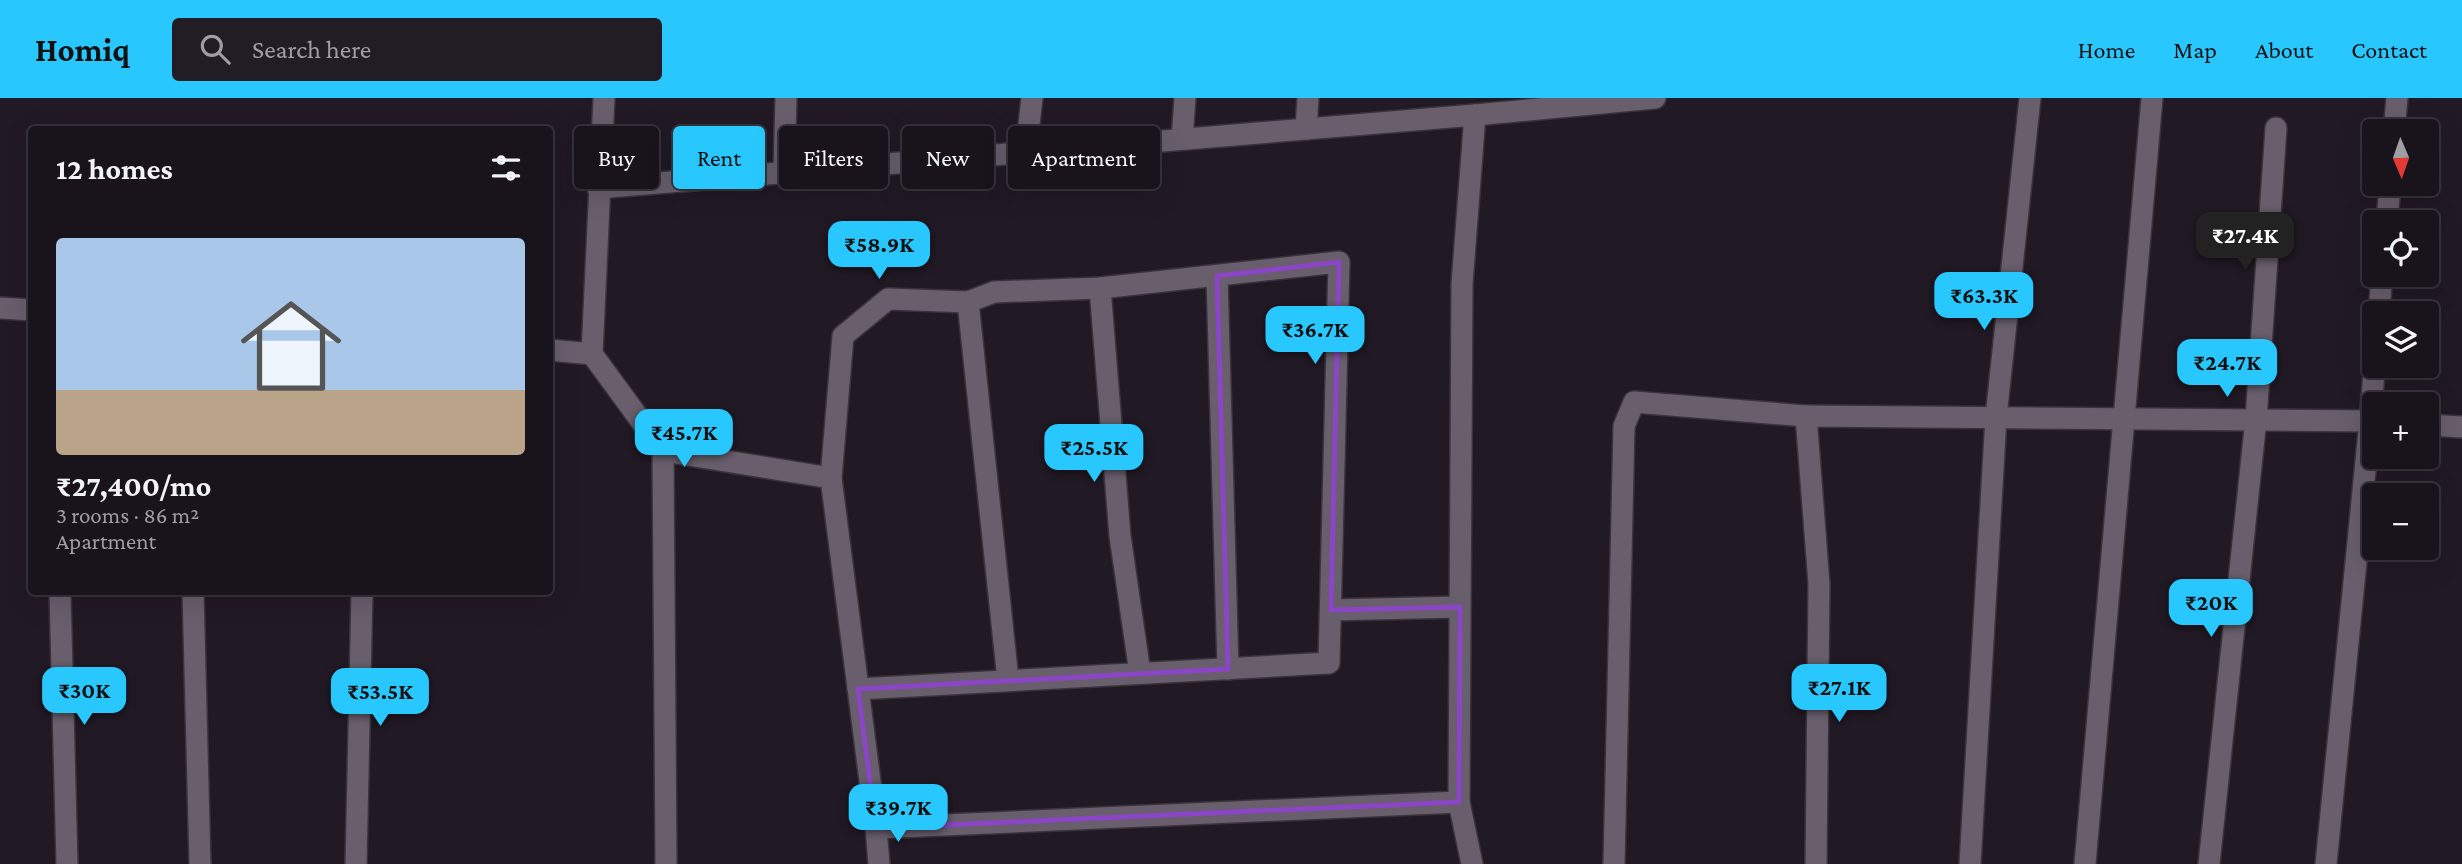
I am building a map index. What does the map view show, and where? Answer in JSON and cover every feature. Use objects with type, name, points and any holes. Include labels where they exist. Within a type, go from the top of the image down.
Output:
[{"type":"street","points":[[602,126],[604,98]]},
{"type":"street","points":[[785,126],[786,98]]},
{"type":"street","points":[[1028,126],[1031,98]]},
{"type":"street","points":[[1182,139],[1185,98]]},
{"type":"street","points":[[1306,129],[1308,98]]},
{"type":"street","points":[[1160,141],[1306,129],[1439,108],[1475,116],[1654,98]]},
{"type":"street","points":[[1970,864],[1996,417],[2030,98]]},
{"type":"street","points":[[2085,864],[2152,98]]},
{"type":"street","points":[[2395,119],[2397,98]]},
{"type":"street","points":[[1472,864],[1459,802],[1462,284],[1475,116]]},
{"type":"street","points":[[2209,864],[2256,419],[2276,128]]},
{"type":"street","points":[[888,162],[1008,152]]},
{"type":"street","points":[[659,182],[779,170]]},
{"type":"street","points":[[598,189],[592,354],[663,451],[666,864]]},
{"type":"street","points":[[858,688],[1329,663],[1339,262],[1100,288],[994,292],[968,302],[888,299],[843,336],[831,478],[879,864]]},
{"type":"street","points":[[1217,276],[1228,668]]},
{"type":"street","points":[[1100,288],[1120,536],[1140,673]]},
{"type":"street","points":[[968,302],[1008,680]]},
{"type":"street","points":[[0,308],[28,310]]},
{"type":"street","points":[[553,350],[592,354]]},
{"type":"street","points":[[1614,864],[1624,426],[1634,402],[1807,416],[2362,421]]},
{"type":"street","points":[[1807,416],[1819,584],[1816,864]]},
{"type":"street","points":[[2439,426],[2462,428]]},
{"type":"street","points":[[663,451],[831,478]]},
{"type":"street","points":[[2326,864],[2367,469]]},
{"type":"street","points":[[60,595],[67,864]]},
{"type":"street","points":[[192,595],[200,864]]},
{"type":"street","points":[[356,864],[362,595]]},
{"type":"street","points":[[1331,610],[1460,607]]},
{"type":"street","points":[[876,828],[1459,802]]},
{"type":"highlighted area","points":[[1339,262],[1331,610],[1460,607],[1459,802],[876,828],[858,689],[1228,669],[1217,276]]}]
